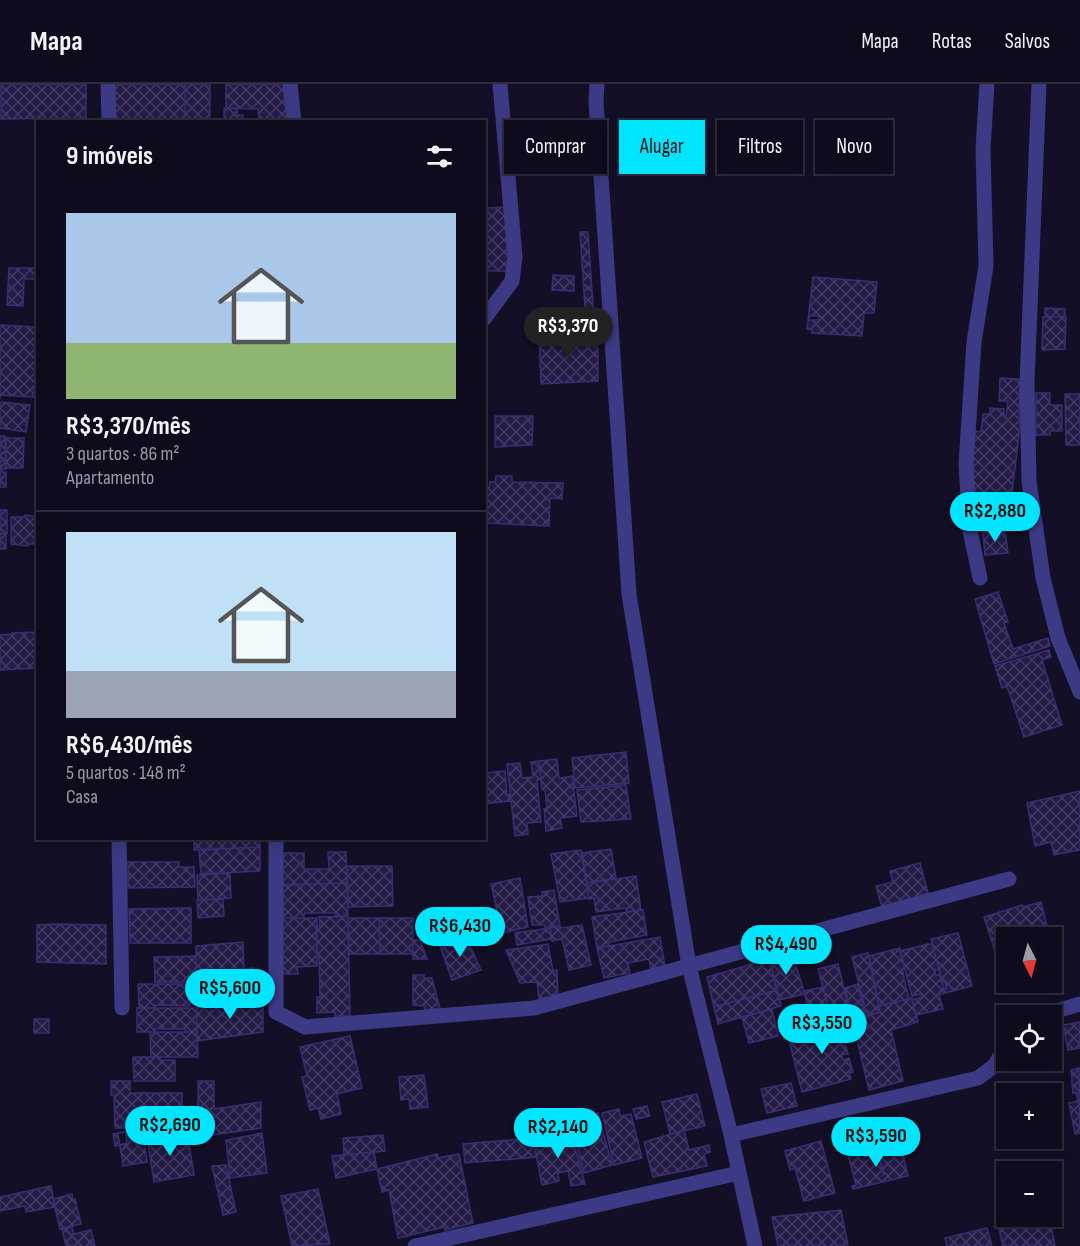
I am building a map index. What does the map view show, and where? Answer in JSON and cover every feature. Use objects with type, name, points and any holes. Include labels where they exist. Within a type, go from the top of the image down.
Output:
[{"type":"street","points":[[108,84],[109,120]]},
{"type":"street","points":[[290,84],[294,120]]},
{"type":"street","points":[[486,316],[512,281],[515,257],[500,84]]},
{"type":"street","points":[[597,84],[596,102],[629,594],[689,966],[731,1136],[755,1246]]},
{"type":"street","points":[[980,578],[970,531],[966,464],[974,342],[986,266],[983,149],[987,84]]},
{"type":"street","points":[[1039,84],[1027,382],[1029,481],[1043,578],[1059,638],[1080,692]]},
{"type":"street","points":[[119,840],[122,1008]]},
{"type":"street","points":[[276,840],[276,1012],[305,1027],[534,1008],[1009,879]]},
{"type":"street","points":[[1062,1009],[1080,1004]]},
{"type":"street","points":[[731,1136],[978,1078],[996,1063]]},
{"type":"street","points":[[415,1246],[739,1173]]},
{"type":"building","points":[[1,84],[86,84],[86,118],[1,119]]},
{"type":"building","points":[[113,84],[185,84],[185,120],[113,120]]},
{"type":"building","points":[[185,84],[210,84],[210,119],[185,120]]},
{"type":"building","points":[[226,84],[286,84],[288,120],[259,120],[258,109],[226,108]]},
{"type":"building","points":[[224,108],[237,108],[238,120],[224,120]]},
{"type":"building","points":[[237,115],[243,115],[243,120],[238,120]]},
{"type":"building","points":[[513,207],[514,271],[486,271],[486,208]]},
{"type":"building","points":[[580,232],[588,232],[594,321],[586,322]]},
{"type":"building","points":[[9,268],[36,268],[36,279],[24,279],[23,306],[7,305]]},
{"type":"building","points":[[553,275],[574,276],[574,291],[552,290]]},
{"type":"building","points":[[813,277],[877,282],[874,313],[864,313],[862,336],[812,333],[812,330],[807,329]],"holes":[[[809,316],[819,316],[818,320],[809,320]]]},
{"type":"building","points":[[1045,308],[1065,309],[1065,317],[1045,317]]},
{"type":"building","points":[[1043,317],[1066,317],[1065,349],[1042,350]]},
{"type":"building","points":[[0,325],[36,327],[33,397],[0,395]]},
{"type":"building","points":[[595,333],[595,346],[598,350],[598,381],[541,384],[539,334]]},
{"type":"building","points":[[1000,378],[1020,379],[1019,418],[1021,418],[1011,501],[969,497],[975,431],[981,432],[983,414],[990,414],[990,408],[1004,409],[1004,416],[1006,416],[1008,401],[999,401]]},
{"type":"building","points":[[1036,393],[1050,393],[1050,405],[1062,405],[1062,431],[1050,431],[1050,435],[1036,435]]},
{"type":"building","points":[[1065,394],[1080,394],[1080,445],[1066,445]]},
{"type":"building","points":[[0,402],[30,405],[26,432],[0,428]]},
{"type":"building","points":[[495,416],[533,416],[532,445],[495,447]]},
{"type":"building","points":[[0,436],[5,436],[6,461],[0,461]]},
{"type":"building","points":[[6,438],[24,438],[23,468],[6,468]]},
{"type":"building","points":[[0,461],[6,461],[6,469],[2,469],[2,472],[6,472],[6,487],[0,487]]},
{"type":"building","points":[[496,476],[501,478],[501,476],[512,476],[512,482],[563,483],[562,499],[550,498],[549,526],[486,523],[486,488],[489,488],[490,482],[495,482]]},
{"type":"building","points":[[0,510],[7,510],[7,534],[0,534]]},
{"type":"building","points":[[25,515],[36,517],[36,544],[28,544],[28,546],[11,544],[11,517],[25,517]]},
{"type":"building","points":[[1005,531],[1008,553],[985,555],[983,533]]},
{"type":"building","points":[[0,534],[6,534],[6,549],[0,549]]},
{"type":"building","points":[[998,592],[1008,622],[1004,623],[1013,649],[1048,638],[1050,646],[994,664],[975,599]]},
{"type":"building","points":[[36,632],[36,668],[0,670],[0,635]]},
{"type":"building","points":[[1049,650],[1051,657],[1042,660],[1062,725],[1024,737],[1007,686],[1002,688],[995,666]]},
{"type":"building","points":[[626,752],[629,783],[575,788],[572,758]]},
{"type":"building","points":[[557,759],[559,778],[572,776],[577,816],[560,818],[562,828],[546,831],[544,809],[547,808],[545,790],[542,790],[539,761]]},
{"type":"building","points":[[539,761],[541,780],[537,780],[541,822],[527,823],[528,834],[515,836],[507,764],[520,763],[522,778],[533,777],[531,762]]},
{"type":"building","points":[[505,771],[507,795],[510,794],[511,801],[486,804],[486,773]]},
{"type":"building","points":[[626,785],[631,819],[581,822],[577,790]]},
{"type":"building","points":[[1080,791],[1080,850],[1054,855],[1051,842],[1035,846],[1027,803]]},
{"type":"building","points":[[194,840],[260,840],[260,847],[194,850]]},
{"type":"building","points":[[260,847],[260,871],[201,874],[199,850]]},
{"type":"building","points":[[611,849],[616,878],[587,883],[582,853]]},
{"type":"building","points":[[581,850],[589,898],[560,902],[551,854]]},
{"type":"building","points":[[328,852],[346,852],[347,883],[282,885],[282,853],[304,853],[304,869],[329,869]]},
{"type":"building","points":[[128,862],[179,862],[179,867],[194,867],[195,887],[128,888]]},
{"type":"building","points":[[920,863],[928,893],[882,907],[876,886],[893,882],[890,871]]},
{"type":"building","points":[[347,866],[392,866],[393,906],[348,907]]},
{"type":"building","points":[[230,873],[231,898],[198,900],[197,875]]},
{"type":"building","points":[[636,876],[641,910],[626,912],[626,908],[596,912],[594,898],[589,899],[587,883]]},
{"type":"building","points":[[520,878],[528,927],[502,933],[491,884]]},
{"type":"building","points":[[347,883],[348,916],[336,917],[336,913],[305,913],[303,918],[284,918],[282,885]]},
{"type":"building","points":[[554,890],[560,926],[545,928],[545,925],[532,925],[528,897],[542,896],[542,892]]},
{"type":"building","points":[[223,899],[224,916],[198,918],[197,900]]},
{"type":"building","points":[[1041,902],[1047,927],[996,927],[996,954],[984,917],[1022,905],[1023,907]]},
{"type":"building","points":[[191,908],[191,943],[130,943],[129,909]]},
{"type":"building","points":[[643,910],[647,935],[609,942],[609,946],[597,948],[592,917]]},
{"type":"building","points":[[348,916],[350,1016],[335,1016],[335,1012],[317,1013],[317,997],[320,997],[316,926],[320,926],[319,917]]},
{"type":"building","points":[[281,918],[317,918],[317,966],[297,967],[298,974],[283,974]]},
{"type":"building","points":[[348,918],[379,918],[380,954],[349,954]]},
{"type":"building","points":[[379,918],[413,918],[413,954],[380,954]]},
{"type":"building","points":[[37,925],[106,925],[106,964],[37,962]]},
{"type":"building","points":[[582,925],[591,965],[569,970],[562,939],[552,941],[550,928]]},
{"type":"building","points":[[550,928],[552,939],[517,945],[515,933]]},
{"type":"building","points":[[958,933],[972,986],[945,993],[945,982],[942,982],[931,939]]},
{"type":"building","points":[[465,935],[481,970],[452,980],[440,946]]},
{"type":"building","points":[[660,937],[665,967],[651,971],[649,959],[628,963],[630,973],[604,978],[597,948]]},
{"type":"building","points":[[413,940],[420,940],[427,959],[413,959]]},
{"type":"building","points":[[243,942],[244,969],[196,973],[196,946]]},
{"type":"building","points":[[548,944],[553,971],[557,970],[558,997],[539,999],[537,982],[520,983],[506,950]]},
{"type":"building","points":[[932,944],[939,970],[935,970],[936,976],[940,974],[945,993],[939,995],[943,1009],[916,1015],[912,1000],[922,997],[921,994],[912,996],[900,951]]},
{"type":"building","points":[[900,948],[909,999],[879,1006],[869,956]]},
{"type":"building","points":[[791,951],[805,994],[779,1000],[769,956]]},
{"type":"building","points":[[868,953],[880,1012],[867,1016],[852,957]]},
{"type":"building","points":[[196,956],[196,984],[155,982],[154,957]]},
{"type":"building","points":[[769,959],[777,990],[714,1007],[707,977]]},
{"type":"building","points":[[838,964],[851,1017],[832,1021],[818,969]]},
{"type":"building","points":[[254,968],[254,985],[197,990],[196,973]]},
{"type":"building","points":[[413,975],[432,978],[440,1009],[425,1010],[425,1006],[413,1005]]},
{"type":"building","points":[[138,984],[191,984],[190,1006],[155,1005],[155,1008],[139,1008]]},
{"type":"building","points":[[858,984],[865,1015],[852,1018],[845,988]]},
{"type":"building","points":[[249,986],[251,1001],[197,1008],[197,990]]},
{"type":"building","points":[[823,987],[832,1021],[812,1026],[804,991]]},
{"type":"building","points":[[777,990],[781,1006],[718,1024],[714,1007]]},
{"type":"building","points":[[912,998],[918,1022],[891,1030],[903,1081],[869,1090],[852,1019],[880,1012],[879,1006]]},
{"type":"building","points":[[263,1000],[263,1032],[197,1041],[197,1008],[211,1006],[211,1011],[214,1010],[214,1006]]},
{"type":"building","points":[[799,1007],[805,1028],[787,1032],[782,1011]]},
{"type":"building","points":[[137,1008],[197,1008],[197,1032],[185,1032],[185,1029],[155,1029],[155,1032],[137,1032]]},
{"type":"building","points":[[772,1009],[778,1036],[749,1043],[742,1017]]},
{"type":"building","points":[[851,1017],[855,1034],[843,1037],[848,1054],[842,1055],[843,1060],[849,1058],[853,1072],[849,1073],[851,1079],[802,1092],[787,1032],[803,1028],[804,1032]]},
{"type":"building","points":[[34,1019],[49,1019],[49,1033],[34,1033]]},
{"type":"building","points":[[1080,1022],[1080,1048],[1068,1050],[1063,1025]]},
{"type":"building","points":[[150,1032],[197,1032],[198,1057],[151,1057]]},
{"type":"building","points":[[350,1036],[362,1088],[337,1094],[341,1114],[321,1119],[318,1108],[310,1110],[302,1077],[307,1076],[300,1047]]},
{"type":"building","points":[[133,1057],[160,1057],[160,1060],[175,1060],[175,1081],[134,1081]]},
{"type":"building","points":[[1079,1068],[1080,1133],[1075,1134],[1069,1103],[1078,1101],[1076,1092],[1073,1093],[1071,1070]]},
{"type":"building","points":[[424,1075],[428,1107],[410,1109],[409,1099],[401,1100],[399,1077]]},
{"type":"building","points":[[111,1081],[130,1081],[130,1093],[182,1093],[182,1121],[154,1120],[154,1125],[130,1124],[130,1128],[115,1128],[114,1095],[111,1095]]},
{"type":"building","points":[[198,1081],[214,1081],[214,1109],[261,1102],[261,1128],[206,1136],[202,1110],[198,1111]]},
{"type":"building","points":[[791,1083],[797,1106],[767,1113],[761,1089]]},
{"type":"building","points":[[697,1094],[705,1126],[670,1134],[662,1102]]},
{"type":"building","points":[[647,1106],[650,1116],[636,1119],[633,1109]]},
{"type":"building","points":[[619,1109],[620,1116],[631,1114],[642,1158],[614,1165],[602,1113]]},
{"type":"building","points":[[598,1113],[612,1165],[584,1173],[571,1120]]},
{"type":"building","points":[[142,1129],[147,1162],[123,1166],[118,1133]]},
{"type":"building","points":[[684,1130],[689,1150],[709,1145],[710,1152],[704,1154],[707,1166],[653,1177],[644,1142]]},
{"type":"building","points":[[187,1131],[194,1175],[154,1182],[147,1138]]},
{"type":"building","points":[[126,1132],[127,1143],[115,1146],[113,1134]]},
{"type":"building","points":[[262,1133],[267,1173],[230,1178],[226,1140]]},
{"type":"building","points":[[383,1135],[385,1151],[344,1155],[343,1138]]},
{"type":"building","points":[[572,1135],[585,1184],[571,1186],[568,1171],[558,1173],[559,1181],[542,1185],[533,1138]]},
{"type":"building","points":[[533,1138],[537,1157],[465,1163],[463,1144]]},
{"type":"building","points":[[821,1141],[835,1193],[804,1201],[795,1168],[790,1170],[785,1151]]},
{"type":"building","points":[[875,1147],[884,1176],[880,1157],[902,1151],[908,1176],[853,1189],[852,1186],[856,1185],[848,1155]]},
{"type":"building","points":[[374,1152],[377,1169],[336,1178],[332,1156]]},
{"type":"building","points":[[437,1154],[438,1158],[459,1154],[473,1223],[398,1238],[389,1190],[382,1192],[377,1169]]},
{"type":"building","points":[[226,1165],[236,1212],[223,1215],[212,1166]]},
{"type":"building","points":[[51,1186],[55,1207],[26,1212],[25,1206],[0,1211],[0,1197]]},
{"type":"building","points":[[318,1189],[330,1244],[292,1246],[281,1196]]},
{"type":"building","points":[[72,1194],[81,1224],[60,1229],[53,1199]]},
{"type":"building","points":[[841,1210],[848,1246],[778,1246],[772,1217]]},
{"type":"building","points":[[72,1227],[74,1234],[91,1230],[95,1246],[66,1246],[62,1229]]},
{"type":"building","points":[[1051,1227],[1055,1246],[1003,1246],[999,1229]]},
{"type":"building","points":[[987,1228],[992,1246],[947,1246],[945,1238]]}]
